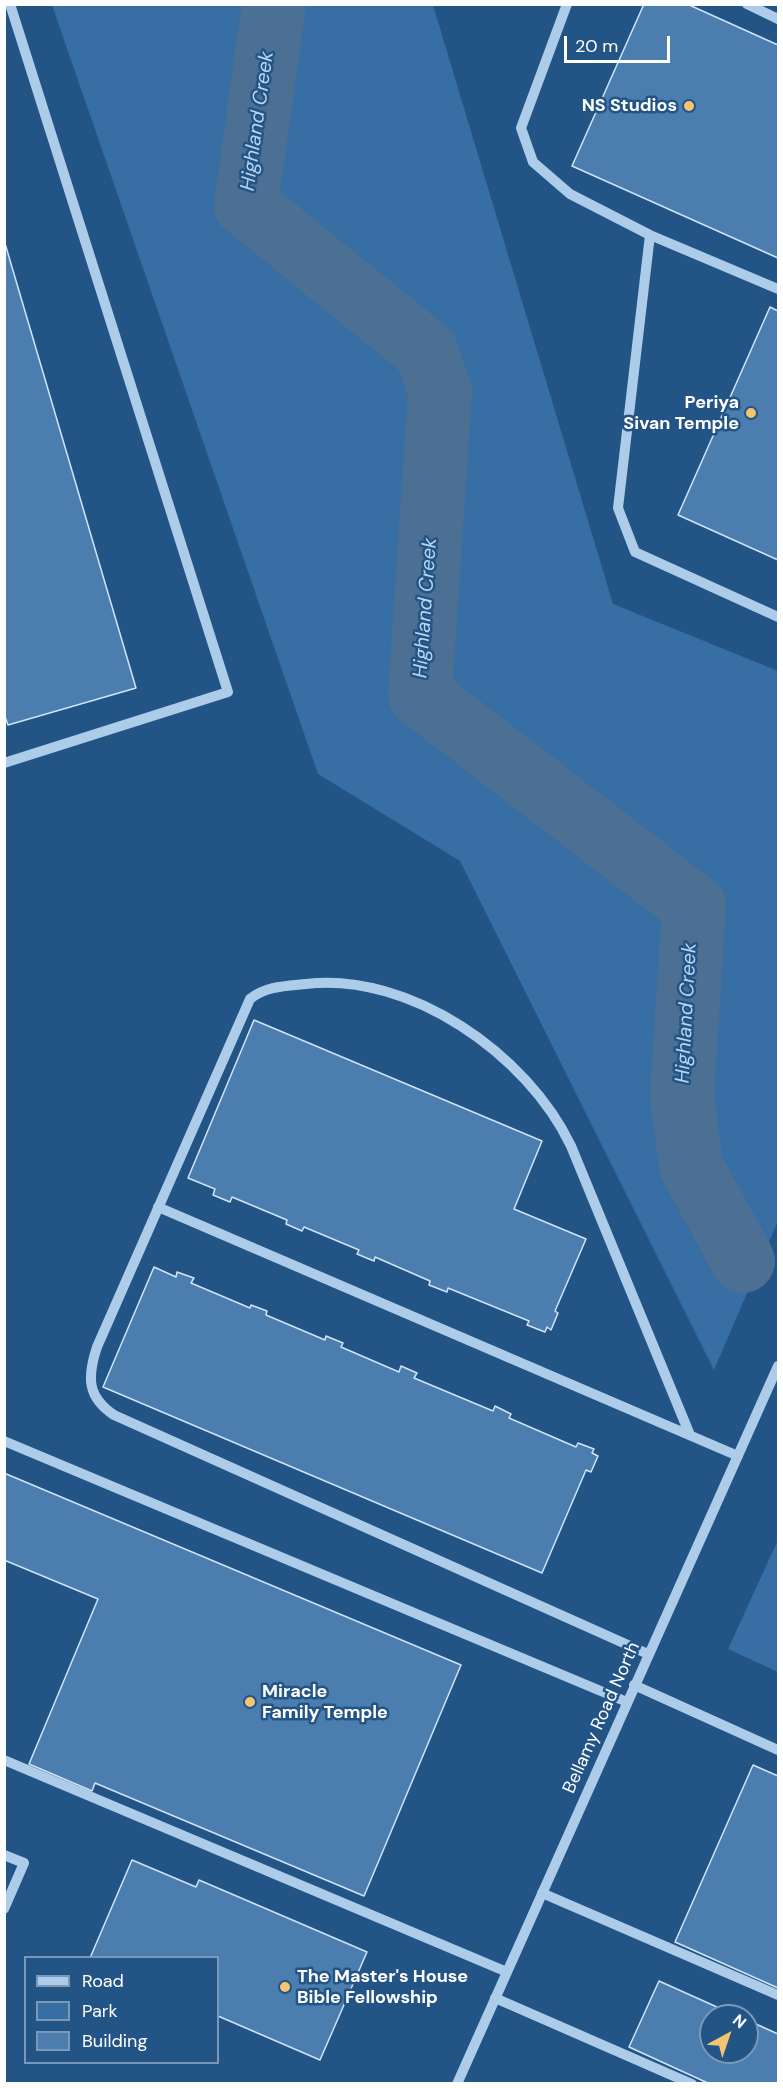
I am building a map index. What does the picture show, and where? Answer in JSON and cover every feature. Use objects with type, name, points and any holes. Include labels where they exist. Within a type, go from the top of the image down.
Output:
[{"type":"street","points":[[4,763],[228,692],[10,4]]},
{"type":"street","points":[[567,4],[521,129],[533,162],[570,194],[650,235],[778,289]]},
{"type":"street","points":[[747,4],[778,19]]},
{"type":"street","points":[[650,235],[618,508],[635,552],[778,617]]},
{"type":"street","points":[[648,1654],[114,1415],[103,1408],[90,1387],[92,1361],[250,999],[258,992],[274,987],[331,981],[371,986],[413,1001],[458,1024],[536,1089],[553,1111],[571,1146],[690,1435]]},
{"type":"street","points":[[158,1207],[738,1456]]},
{"type":"street","name":"Bellamy Road North","points":[[457,2084],[778,1366]]},
{"type":"street","points":[[4,1441],[627,1702]]},
{"type":"street","points":[[634,1685],[778,1750]]},
{"type":"street","points":[[4,1760],[507,1972]]},
{"type":"street","points":[[4,1855],[24,1863],[4,1908]]},
{"type":"street","points":[[542,1893],[778,1995]]},
{"type":"street","points":[[495,1998],[692,2084]]},
{"type":"green space","points":[[52,5],[433,5],[613,604],[778,671],[778,1221],[714,1370],[460,861],[318,774]]},
{"type":"green space","points":[[778,1540],[778,1672],[728,1649]]},
{"type":"building","name":"NS Studios","points":[[644,4],[687,4],[778,45],[778,258],[572,166]]},
{"type":"building","points":[[4,240],[136,688],[8,725],[4,714]]},
{"type":"building","name":"Periya Sivan Temple","points":[[770,307],[778,311],[778,560],[678,515]]},
{"type":"building","points":[[254,1020],[542,1141],[514,1209],[586,1239],[555,1311],[558,1313],[551,1330],[547,1327],[545,1332],[527,1325],[529,1321],[448,1288],[447,1292],[429,1285],[430,1281],[375,1257],[374,1261],[357,1254],[359,1250],[304,1227],[302,1231],[286,1224],[287,1220],[232,1197],[230,1202],[213,1195],[215,1189],[188,1178]]},
{"type":"building","points":[[154,1267],[176,1277],[177,1272],[194,1278],[191,1283],[250,1308],[251,1305],[267,1311],[266,1315],[325,1340],[326,1336],[343,1343],[341,1347],[399,1372],[401,1366],[417,1373],[414,1378],[493,1411],[495,1406],[511,1414],[509,1418],[576,1447],[578,1443],[594,1449],[592,1453],[598,1456],[591,1472],[586,1470],[542,1573],[103,1387]]},
{"type":"building","name":"Miracle Family Temple","points":[[4,1473],[461,1665],[364,1896],[95,1783],[92,1791],[29,1764],[98,1599],[4,1560]]},
{"type":"building","points":[[753,1765],[778,1776],[778,1988],[675,1942]]},
{"type":"building","name":"The Master's House Bible Fellowship","points":[[132,1860],[196,1887],[199,1880],[367,1952],[320,2060],[219,2016],[219,1956],[91,1956]]},
{"type":"building","points":[[659,1981],[710,2004],[699,2004],[699,2064],[759,2064],[759,2025],[778,2034],[778,2084],[710,2084],[629,2047]]},
{"type":"waterway","name":"Highland Creek","points":[[274,4],[246,205],[426,351],[440,391],[420,695],[694,906],[682,1097],[691,1166],[743,1261]]},
{"type":"place","name":"NS Studios","points":[[689,106]]},
{"type":"place","name":"Periya Sivan Temple","points":[[751,413]]},
{"type":"place","name":"Miracle Family Temple","points":[[250,1702]]},
{"type":"place","name":"The Master's House Bible Fellowship","points":[[285,1987]]}]
